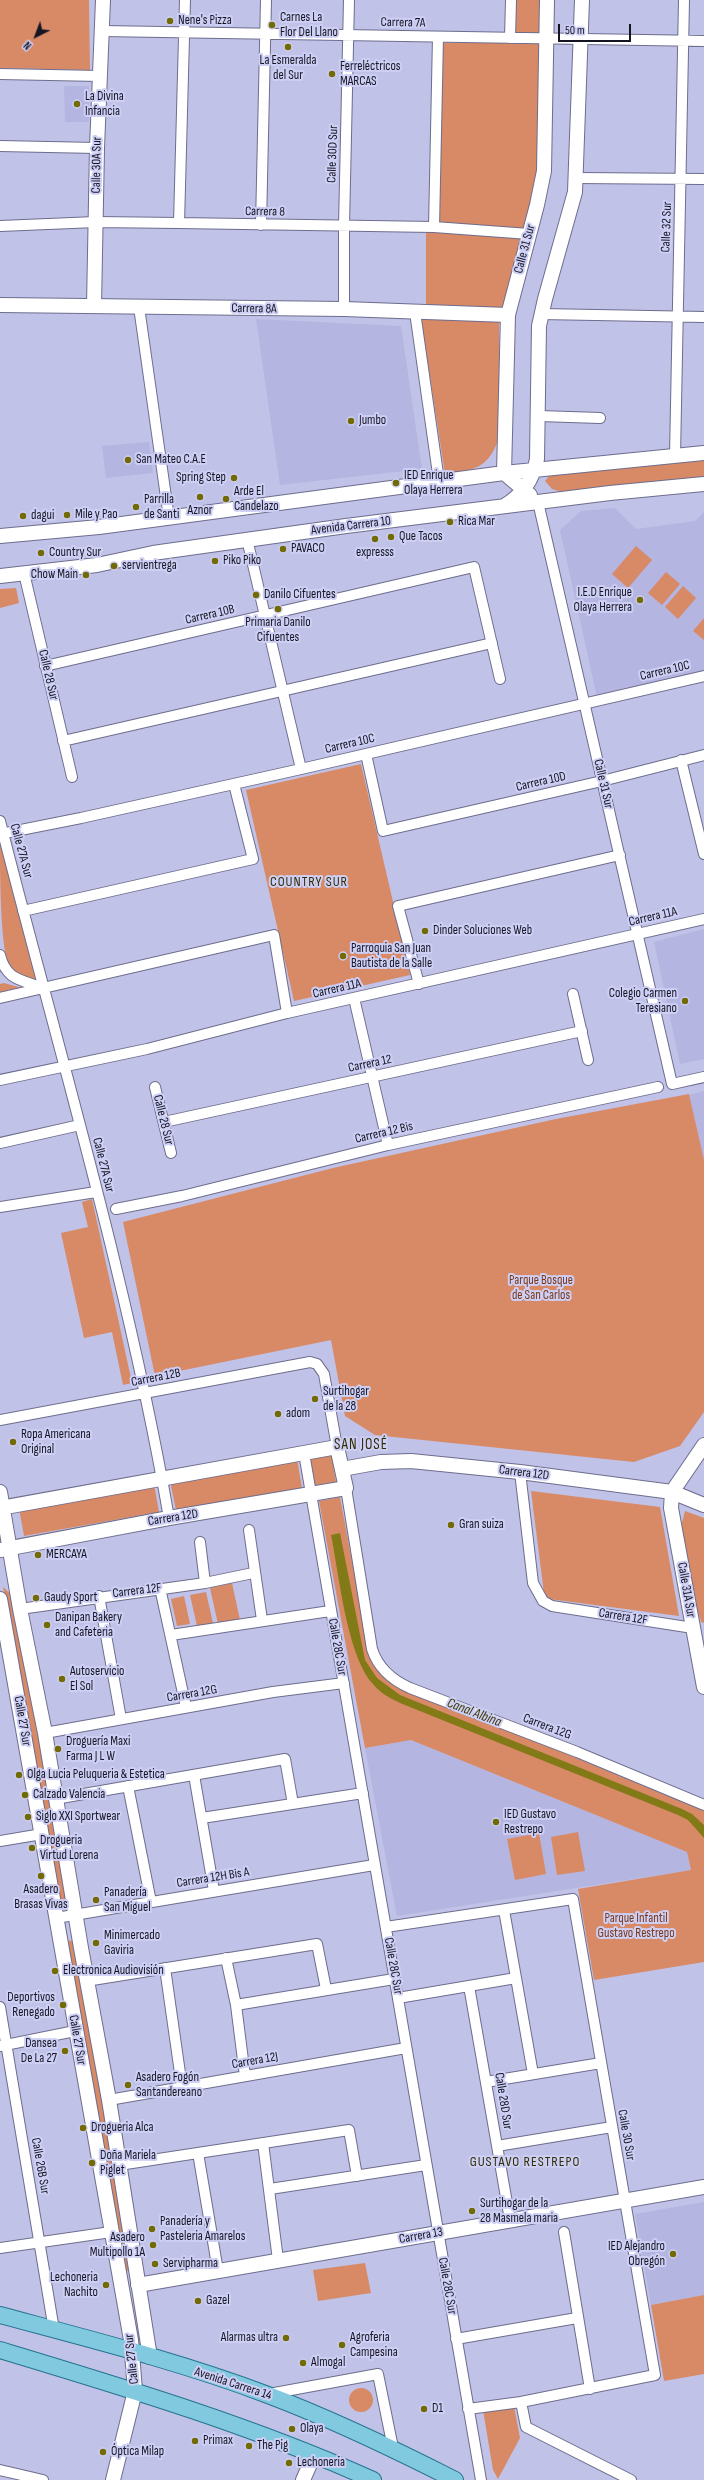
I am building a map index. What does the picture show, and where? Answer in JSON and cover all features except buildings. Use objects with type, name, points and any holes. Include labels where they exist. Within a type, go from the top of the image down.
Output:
[{"type":"main road","name":"Avenida Carrera 14","points":[[0,2315],[150,2357],[267,2394],[393,2448],[455,2480]]},
{"type":"main road","points":[[0,2350],[135,2391],[264,2435],[373,2480]]},
{"type":"street","name":"Calle 30A Sur","points":[[94,306],[97,148],[103,0]]},
{"type":"street","points":[[179,223],[185,0]]},
{"type":"street","points":[[261,225],[267,34],[266,0]]},
{"type":"street","name":"Calle 30D Sur","points":[[344,310],[344,226],[350,0]]},
{"type":"street","points":[[510,38],[511,0]]},
{"type":"street","name":"Calle 31 Sur","points":[[504,473],[508,315],[544,171],[547,0]]},
{"type":"street","points":[[502,507],[524,490],[535,470],[538,445],[538,340],[541,314],[573,205],[577,178],[582,0]]},
{"type":"street","name":"Calle 32 Sur","points":[[675,456],[677,317],[682,178],[684,0]]},
{"type":"street","name":"Carrera 7A","points":[[102,31],[704,41]]},
{"type":"street","points":[[434,227],[438,37]]},
{"type":"street","points":[[0,74],[100,76]]},
{"type":"street","points":[[0,146],[97,148]]},
{"type":"street","points":[[577,178],[704,179]]},
{"type":"street","name":"Carrera 8","points":[[0,226],[96,222],[179,223],[434,227],[529,234]]},
{"type":"street","name":"Carrera 8A","points":[[0,305],[344,310],[508,315]]},
{"type":"street","points":[[139,307],[169,518]]},
{"type":"street","points":[[415,312],[439,481]]},
{"type":"street","points":[[541,314],[704,317]]},
{"type":"street","points":[[539,416],[600,418]]},
{"type":"street","points":[[0,536],[169,518],[504,473],[704,453]]},
{"type":"street","points":[[504,473],[538,502]]},
{"type":"street","name":"Avenida Carrera 10","points":[[0,576],[97,565],[153,553],[247,540],[538,502],[704,484]]},
{"type":"street","name":"Calle 31 Sur","points":[[538,502],[586,702],[602,781],[672,1084],[704,1077]]},
{"type":"street","points":[[247,540],[301,769]]},
{"type":"street","name":"Carrera 10B","points":[[45,666],[474,567],[492,643]]},
{"type":"street","name":"Calle 28 Sur","points":[[24,574],[72,777]]},
{"type":"street","points":[[63,741],[492,643],[500,679]]},
{"type":"street","name":"Carrera 10C","points":[[2,834],[301,769],[704,676]]},
{"type":"street","name":"Carrera 10D","points":[[366,754],[383,831],[602,781],[704,755]]},
{"type":"street","points":[[681,760],[704,854]]},
{"type":"street","points":[[23,911],[253,859],[234,784]]},
{"type":"street","name":"Calle 27A Sur","points":[[0,821],[2,834],[66,1067],[146,1393],[169,1518]]},
{"type":"street","points":[[420,984],[398,906],[620,855]]},
{"type":"street","name":"Carrera 11A","points":[[0,1080],[66,1067],[287,1013],[420,984],[704,918]]},
{"type":"street","points":[[0,998],[274,934],[287,1013]]},
{"type":"street","points":[[0,955],[2,971],[19,980],[44,988]]},
{"type":"street","points":[[573,994],[588,1060]]},
{"type":"street","points":[[354,998],[388,1145]]},
{"type":"street","name":"Carrera 12","points":[[164,1122],[582,1031]]},
{"type":"street","name":"Calle 28 Sur","points":[[155,1087],[171,1153]]},
{"type":"street","name":"Carrera 12 Bis","points":[[116,1209],[182,1196],[388,1145],[658,1087]]},
{"type":"street","points":[[0,1143],[80,1125]]},
{"type":"street","points":[[0,1207],[96,1192]]},
{"type":"street","name":"Carrera 12B","points":[[0,1420],[303,1362],[317,1364],[324,1374],[337,1447]]},
{"type":"street","points":[[672,1492],[704,1445]]},
{"type":"street","points":[[1,1508],[337,1447],[346,1488]]},
{"type":"street","name":"Calle 28C Sur","points":[[304,1453],[481,2480]]},
{"type":"street","name":"Carrera 12D","points":[[342,1469],[381,1462],[411,1461],[520,1472],[672,1492],[704,1505]]},
{"type":"street","name":"Carrera 12F","points":[[520,1472],[533,1583],[543,1601],[552,1606],[699,1630]]},
{"type":"street","name":"Carrera 12D","points":[[5,1549],[169,1518],[346,1488]]},
{"type":"street","name":"Carrera 12G","points":[[346,1488],[372,1649],[384,1670],[410,1688],[577,1752],[704,1805]]},
{"type":"street","name":"Calle 27 Sur","points":[[0,1492],[5,1549],[20,1609],[45,1733],[86,1981],[109,2100],[150,2357]]},
{"type":"street","name":"Calle 31A Sur","points":[[672,1492],[671,1508],[699,1630],[704,1687]]},
{"type":"street","points":[[249,1530],[253,1573],[262,1620]]},
{"type":"street","points":[[200,1542],[204,1583]]},
{"type":"street","name":"Carrera 12F","points":[[20,1609],[99,1596],[204,1583],[253,1573]]},
{"type":"street","points":[[160,1588],[186,1707]]},
{"type":"street","points":[[99,1596],[121,1720]]},
{"type":"street","name":"Calle 27 Sur","points":[[0,1599],[3,1636],[42,1834],[132,2352],[135,2391],[113,2480]]},
{"type":"street","points":[[171,1635],[330,1610]]},
{"type":"street","name":"Carrera 12G","points":[[45,1733],[186,1707],[344,1683]]},
{"type":"street","points":[[55,1799],[285,1759],[293,1804]]},
{"type":"street","points":[[194,1775],[214,1891]]},
{"type":"street","points":[[128,1786],[151,1902]]},
{"type":"street","points":[[202,1818],[363,1793]]},
{"type":"street","points":[[0,1841],[42,1834]]},
{"type":"street","name":"Carrera 12H Bis A","points":[[56,1918],[374,1865]]},
{"type":"street","name":"Calle 30 Sur","points":[[504,1910],[573,1899],[655,2375],[590,2389]]},
{"type":"street","points":[[386,1927],[504,1910],[533,2074]]},
{"type":"street","points":[[86,1981],[317,1944],[326,1989]]},
{"type":"street","points":[[226,1958],[236,2005],[245,2076]]},
{"type":"street","points":[[165,1968],[182,2087]]},
{"type":"street","points":[[398,1998],[516,1978]]},
{"type":"street","points":[[236,2005],[394,1979]]},
{"type":"street","name":"Calle 28D Sur","points":[[469,1986],[510,2220]]},
{"type":"street","name":"Calle 26B Sur","points":[[0,2007],[3,2045],[40,2242],[54,2330]]},
{"type":"street","points":[[3,2045],[76,2031]]},
{"type":"street","name":"Carrera 12J","points":[[109,2100],[406,2048]]},
{"type":"street","points":[[486,2082],[601,2063]]},
{"type":"street","points":[[497,2146],[612,2127]]},
{"type":"street","points":[[119,2164],[349,2130],[357,2176]]},
{"type":"street","points":[[263,2143],[278,2260]]},
{"type":"street","points":[[198,2153],[218,2271]]},
{"type":"street","points":[[270,2189],[426,2165]]},
{"type":"street","name":"Carrera 13","points":[[138,2285],[704,2187]]},
{"type":"street","points":[[0,2248],[111,2232]]},
{"type":"street","points":[[468,2409],[521,2402],[590,2389],[577,2318],[564,2232]]},
{"type":"street","points":[[456,2339],[577,2318]]},
{"type":"street","points":[[267,2394],[378,2374],[393,2448]]},
{"type":"street","points":[[521,2402],[526,2426],[610,2476],[631,2480]]},
{"type":"street","points":[[303,2480],[314,2455]]},
{"type":"street","points":[[0,2470],[43,2480]]},
{"type":"shaded area","name":"La Divina Infancia","points":[[64,86],[89,86],[89,122],[65,122]]},
{"type":"shaded area","name":"Jumbo","points":[[256,319],[401,326],[422,469],[280,485]]},
{"type":"shaded area","name":"San Mateo C.A.E","points":[[149,442],[153,473],[106,478],[102,446]]},
{"type":"shaded area","name":"I.E.D Enrique Olaya Herrera","points":[[615,508],[636,529],[695,521],[704,512],[704,671],[597,697],[560,530],[581,511]]},
{"type":"shaded area","name":"Colegio Carmen Teresiano","points":[[704,929],[704,1059],[680,1064],[654,942]]},
{"type":"shaded area","points":[[704,1091],[704,1160],[689,1095]]},
{"type":"shaded area","points":[[340,1533],[365,1660],[377,1678],[400,1695],[682,1809],[692,1814],[704,1825],[704,1838],[688,1820],[678,1815],[400,1703],[379,1690],[364,1671],[350,1635],[331,1535]]},
{"type":"shaded area","name":"IED Gustavo Restrepo","points":[[411,1740],[687,1852],[691,1870],[397,1916],[365,1748]]},
{"type":"shaded area","name":"IED Alejandro Obregón","points":[[704,2202],[704,2295],[651,2305],[635,2214]]},
{"type":"green space","points":[[0,0],[89,0],[90,70],[0,68]]},
{"type":"green space","points":[[514,0],[540,0],[537,168],[535,189],[499,320],[499,438],[490,456],[479,466],[464,471],[445,474],[421,319],[426,318],[426,232],[437,232],[440,43],[513,43]]},
{"type":"green space","points":[[704,460],[704,478],[562,492],[552,489],[545,481],[549,476]]},
{"type":"green space","points":[[636,546],[652,560],[628,588],[612,574]]},
{"type":"green space","points":[[666,572],[680,584],[662,605],[648,593]]},
{"type":"green space","points":[[683,586],[696,598],[678,619],[665,607]]},
{"type":"green space","points":[[16,588],[19,603],[0,608],[0,589]]},
{"type":"green space","points":[[704,618],[704,640],[693,631]]},
{"type":"green space","points":[[361,764],[410,975],[294,1001],[246,790]]},
{"type":"green space","points":[[0,840],[37,979],[21,976],[8,965],[3,939],[0,886]]},
{"type":"green space","points":[[4,983],[29,990],[0,995],[0,984]]},
{"type":"green space","name":"Parque Bosque de San Carlos","points":[[689,1094],[704,1160],[704,1412],[680,1446],[634,1462],[375,1435],[345,1416],[331,1340],[155,1376],[123,1222],[333,1168],[556,1119]]},
{"type":"green space","points":[[92,1199],[132,1383],[123,1385],[112,1332],[84,1338],[61,1233],[88,1227],[82,1202]]},
{"type":"green space","points":[[331,1453],[336,1482],[315,1485],[310,1457]]},
{"type":"green space","points":[[297,1459],[302,1488],[176,1510],[170,1481]]},
{"type":"green space","points":[[154,1484],[159,1512],[24,1536],[19,1508]]},
{"type":"green space","points":[[531,1491],[660,1507],[679,1616],[549,1599],[544,1593]]},
{"type":"green space","name":"Parque Infantil Gustavo Restrepo","points":[[340,1497],[369,1653],[382,1674],[391,1682],[401,1689],[528,1738],[704,1811],[704,1962],[594,1980],[578,1889],[691,1870],[687,1852],[411,1740],[365,1748],[319,1501]]},
{"type":"green space","points":[[685,1511],[704,1518],[704,1623],[701,1622],[678,1538]]},
{"type":"green space","points":[[232,1583],[240,1620],[218,1624],[210,1588]]},
{"type":"green space","points":[[3,1587],[15,1598],[67,1899],[58,1900]]},
{"type":"green space","points":[[206,1592],[213,1623],[197,1626],[190,1595]]},
{"type":"green space","points":[[184,1596],[190,1624],[177,1626],[171,1599]]},
{"type":"green space","points":[[578,1832],[585,1871],[557,1875],[551,1837]]},
{"type":"green space","points":[[539,1833],[546,1874],[515,1880],[507,1839]]},
{"type":"green space","points":[[74,1940],[132,2270],[122,2272],[64,1942]]},
{"type":"green space","points":[[365,2263],[371,2293],[318,2301],[313,2270]]},
{"type":"green space","points":[[704,2295],[704,2374],[664,2381],[651,2305]]},
{"type":"green space","points":[[361,2388],[369,2392],[373,2400],[369,2408],[361,2412],[353,2408],[349,2400],[353,2392]]},
{"type":"green space","points":[[514,2406],[520,2438],[498,2479],[493,2470],[483,2410]]},
{"type":"place","name":"Nene's Pizza","points":[[170,21]]},
{"type":"place","name":"Carnes La Flor Del Llano","points":[[272,25]]},
{"type":"place","name":"La Esmeralda del Sur","points":[[288,47]]},
{"type":"place","name":"Ferreléctricos MARCAS","points":[[332,74]]},
{"type":"place","name":"La Divina Infancia","points":[[77,104]]},
{"type":"place","name":"Jumbo","points":[[351,421]]},
{"type":"place","name":"San Mateo C.A.E","points":[[128,460]]},
{"type":"place","name":"Spring Step","points":[[234,478]]},
{"type":"place","name":"IED Enrique Olaya Herrera","points":[[396,483]]},
{"type":"place","name":"Aznor","points":[[200,497]]},
{"type":"place","name":"Arde El Candelazo","points":[[226,499]]},
{"type":"place","name":"Parrilla de Santi","points":[[136,507]]},
{"type":"place","name":"Mile y Pao","points":[[67,515]]},
{"type":"place","name":"dagui","points":[[23,516]]},
{"type":"place","name":"Rica Mar","points":[[450,522]]},
{"type":"place","name":"Que Tacos","points":[[391,537]]},
{"type":"place","name":"expresss","points":[[375,539]]},
{"type":"place","name":"PAVACO","points":[[283,549]]},
{"type":"place","name":"Country Sur","points":[[41,553]]},
{"type":"place","name":"Piko Piko","points":[[215,561]]},
{"type":"place","name":"servientrega","points":[[114,566]]},
{"type":"place","name":"Chow Main","points":[[86,575]]},
{"type":"place","name":"Danilo Cifuentes","points":[[256,595]]},
{"type":"place","name":"I.E.D Enrique Olaya Herrera","points":[[640,600]]},
{"type":"place","name":"Primaria Danilo Cifuentes","points":[[278,609]]},
{"type":"place","name":"Dinder Soluciones Web","points":[[425,931]]},
{"type":"place","name":"Parroquia San Juan Bautista de la Salle","points":[[343,956]]},
{"type":"place","name":"Colegio Carmen Teresiano","points":[[685,1001]]},
{"type":"place","name":"Surtihogar de la 28","points":[[315,1399]]},
{"type":"place","name":"adom","points":[[278,1414]]},
{"type":"place","name":"Ropa Americana Original","points":[[13,1442]]},
{"type":"place","name":"Gran suiza","points":[[451,1525]]},
{"type":"place","name":"MERCAYA","points":[[38,1555]]},
{"type":"place","name":"Gaudy Sport","points":[[36,1598]]},
{"type":"place","name":"Danipan Bakery and Cafeteria","points":[[47,1625]]},
{"type":"place","name":"Autoservicio El Sol","points":[[62,1679]]},
{"type":"place","name":"Droguería Maxi Farma J L W","points":[[58,1749]]},
{"type":"place","name":"Olga Lucia Peluqueria & Estetica","points":[[19,1775]]},
{"type":"place","name":"Calzado Valencia","points":[[25,1795]]},
{"type":"place","name":"Siglo XXI Sportwear","points":[[28,1817]]},
{"type":"place","name":"IED Gustavo Restrepo","points":[[496,1822]]},
{"type":"place","name":"Drogueria Virtud Lorena","points":[[32,1848]]},
{"type":"place","name":"Asadero Brasas Vivas","points":[[41,1876]]},
{"type":"place","name":"Panadería San Miguel","points":[[96,1900]]},
{"type":"place","name":"Minimercado Gaviria","points":[[96,1943]]},
{"type":"place","name":"Electronica Audiovisión","points":[[55,1971]]},
{"type":"place","name":"Deportivos Renegado","points":[[63,2005]]},
{"type":"place","name":"Dansea De La 27","points":[[65,2051]]},
{"type":"place","name":"Asadero Fogón Santandereano","points":[[128,2085]]},
{"type":"place","name":"Drogueria Alca","points":[[83,2128]]},
{"type":"place","name":"Doña Mariela Piglet","points":[[92,2163]]},
{"type":"place","name":"Surtihogar de la 28 Masmela maria","points":[[472,2211]]},
{"type":"place","name":"Panadería y Pasteleria Amarelos","points":[[152,2229]]},
{"type":"place","name":"Asadero Multipollo 1A","points":[[153,2245]]},
{"type":"place","name":"IED Alejandro Obregón","points":[[673,2254]]},
{"type":"place","name":"Servipharma","points":[[155,2264]]},
{"type":"place","name":"Lechoneria Nachito","points":[[106,2285]]},
{"type":"place","name":"Gazel","points":[[198,2301]]},
{"type":"place","name":"Alarmas ultra","points":[[286,2338]]},
{"type":"place","name":"Agroferia Campesina","points":[[342,2345]]},
{"type":"place","name":"Almogal","points":[[303,2363]]},
{"type":"place","name":"D1","points":[[424,2409]]},
{"type":"place","name":"Olaya","points":[[292,2429]]},
{"type":"place","name":"Primax","points":[[195,2441]]},
{"type":"place","name":"The Pig","points":[[249,2446]]},
{"type":"place","name":"Óptica Milap","points":[[103,2452]]},
{"type":"place","name":"Lechoneria","points":[[289,2463]]},
{"type":"district","name":"COUNTRY SUR","points":[[309,882]]},
{"type":"district","name":"SAN JOSÉ","points":[[361,1445]]},
{"type":"district","name":"GUSTAVO RESTREPO","points":[[525,2162]]},
{"type":"water label","name":"Canal Albina","points":[[474,1713]]}]
